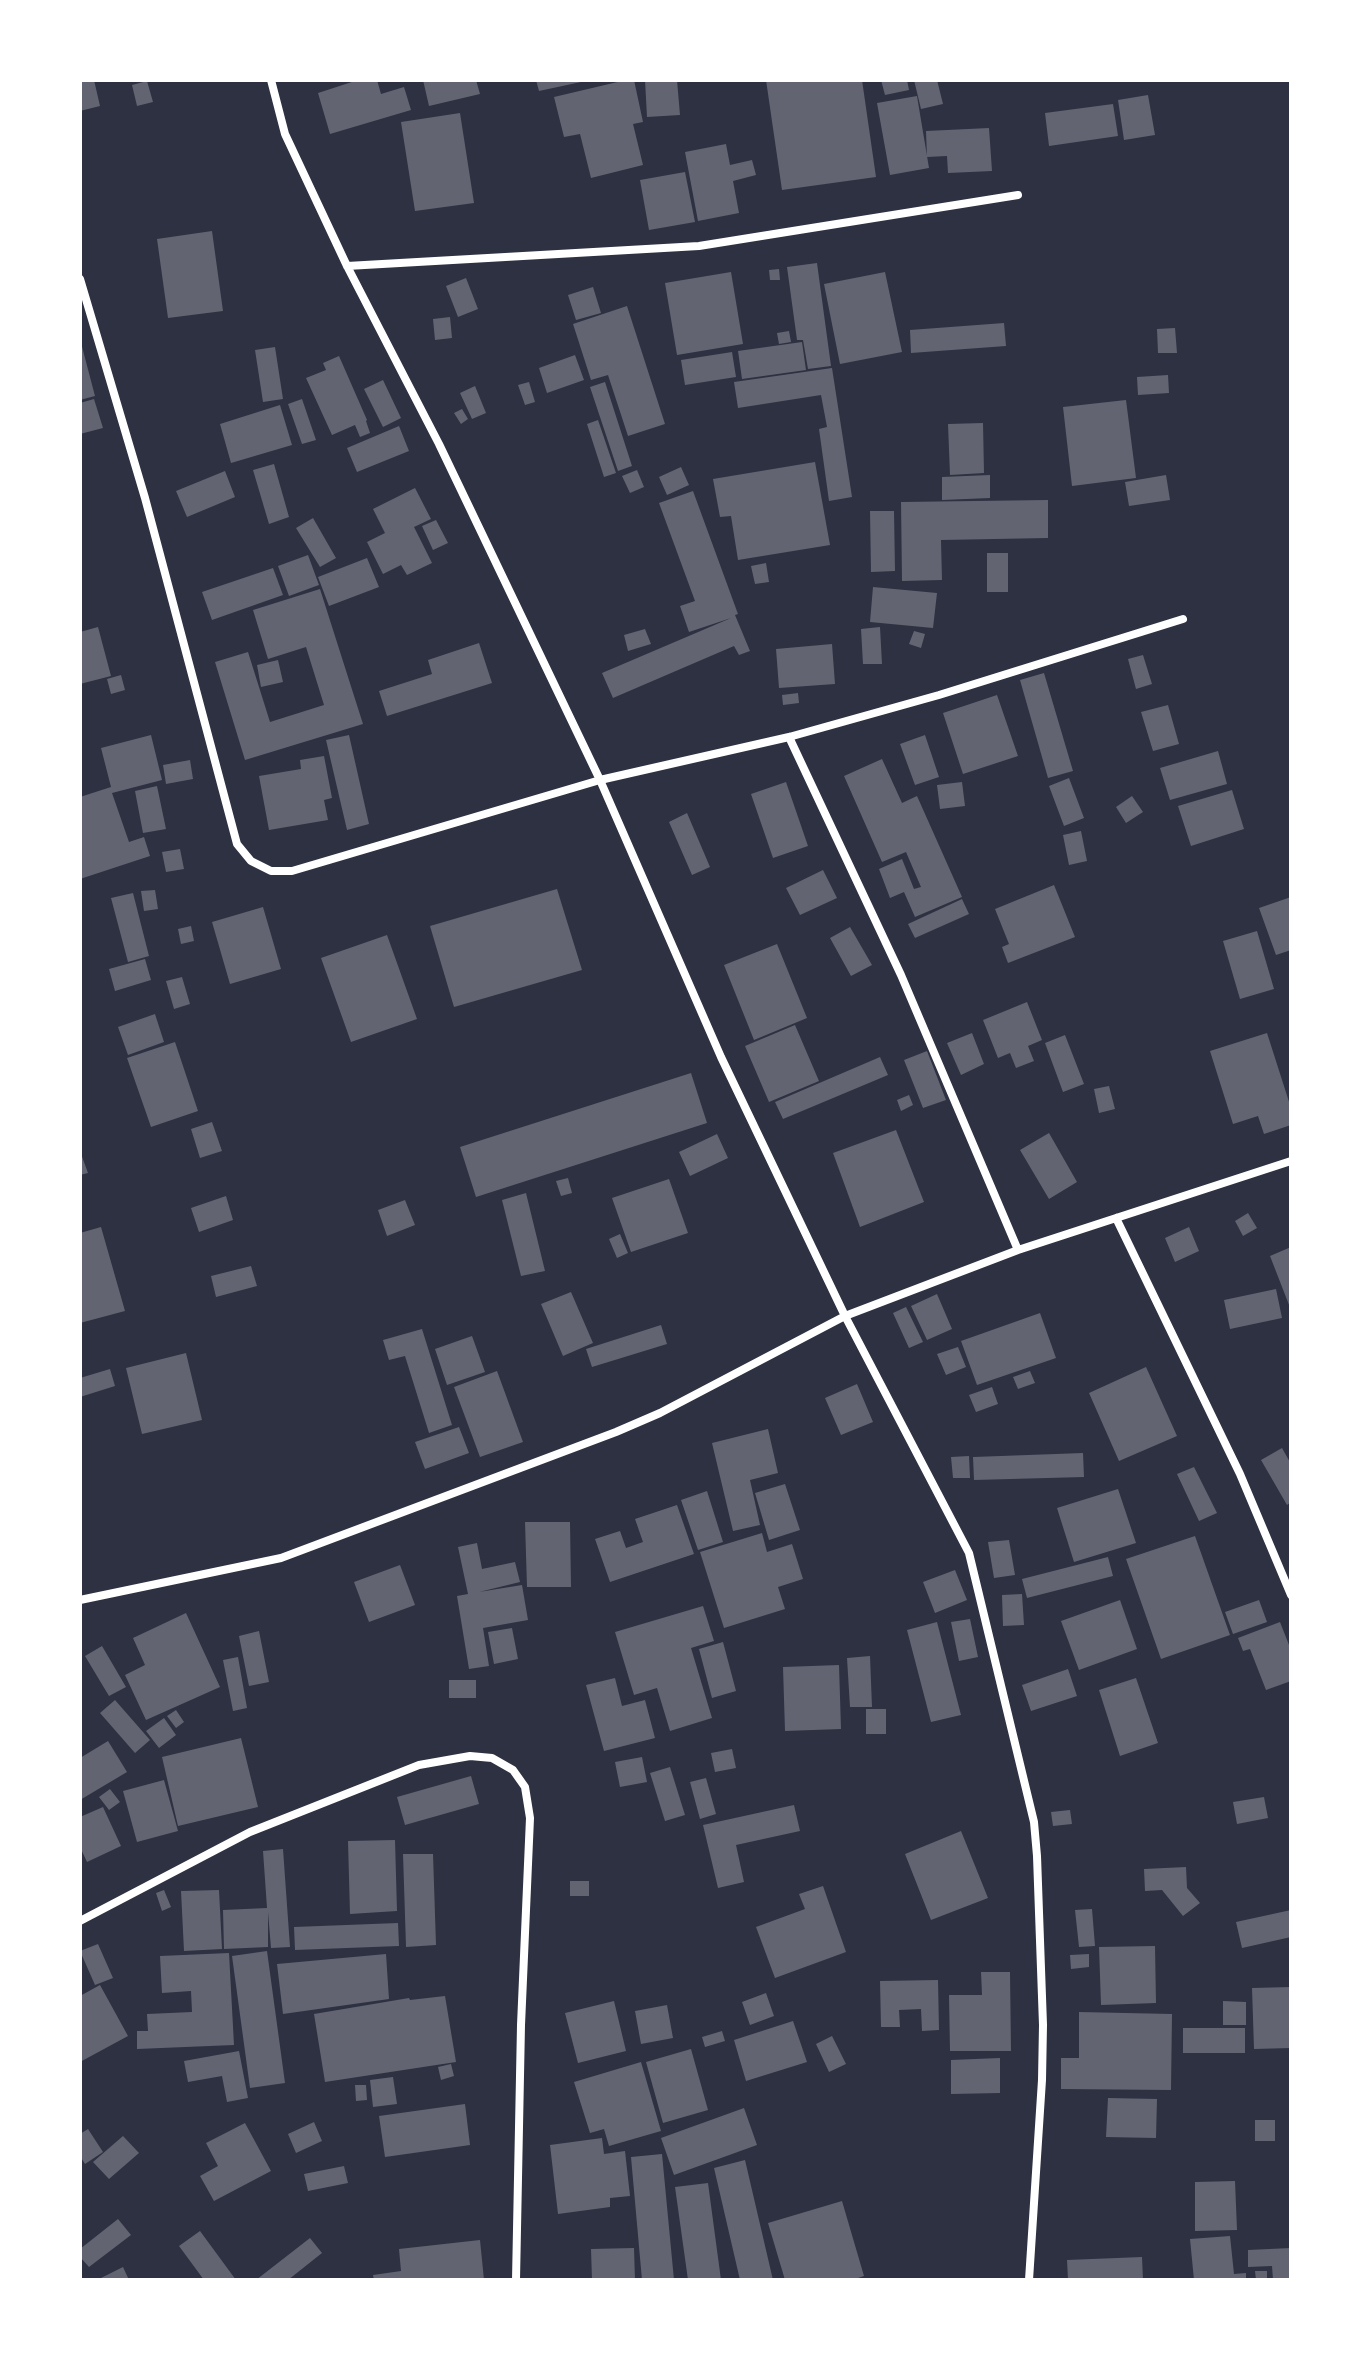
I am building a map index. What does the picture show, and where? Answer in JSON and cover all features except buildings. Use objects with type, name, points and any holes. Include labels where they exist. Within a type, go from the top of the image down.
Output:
[{"type":"lane","points":[[271,80],[285,134],[600,780],[721,1057],[845,1316],[969,1554],[1034,1822],[1043,2025],[1030,2280]]},
{"type":"lane","points":[[347,266],[698,246],[1018,195]]},
{"type":"lane","points":[[80,279],[145,498],[238,844],[251,861],[271,871],[292,871],[600,780],[789,737],[939,696],[1183,619]]},
{"type":"lane","points":[[789,737],[901,976],[1018,1250]]},
{"type":"lane","points":[[80,1600],[281,1558],[630,1426],[845,1316],[1018,1250],[1291,1161]]},
{"type":"lane","points":[[1116,1218],[1211,1412],[1291,1595]]},
{"type":"lane","points":[[80,1921],[250,1832],[418,1764],[470,1756],[492,1758],[513,1770],[525,1787],[530,1818],[516,2280]]}]
